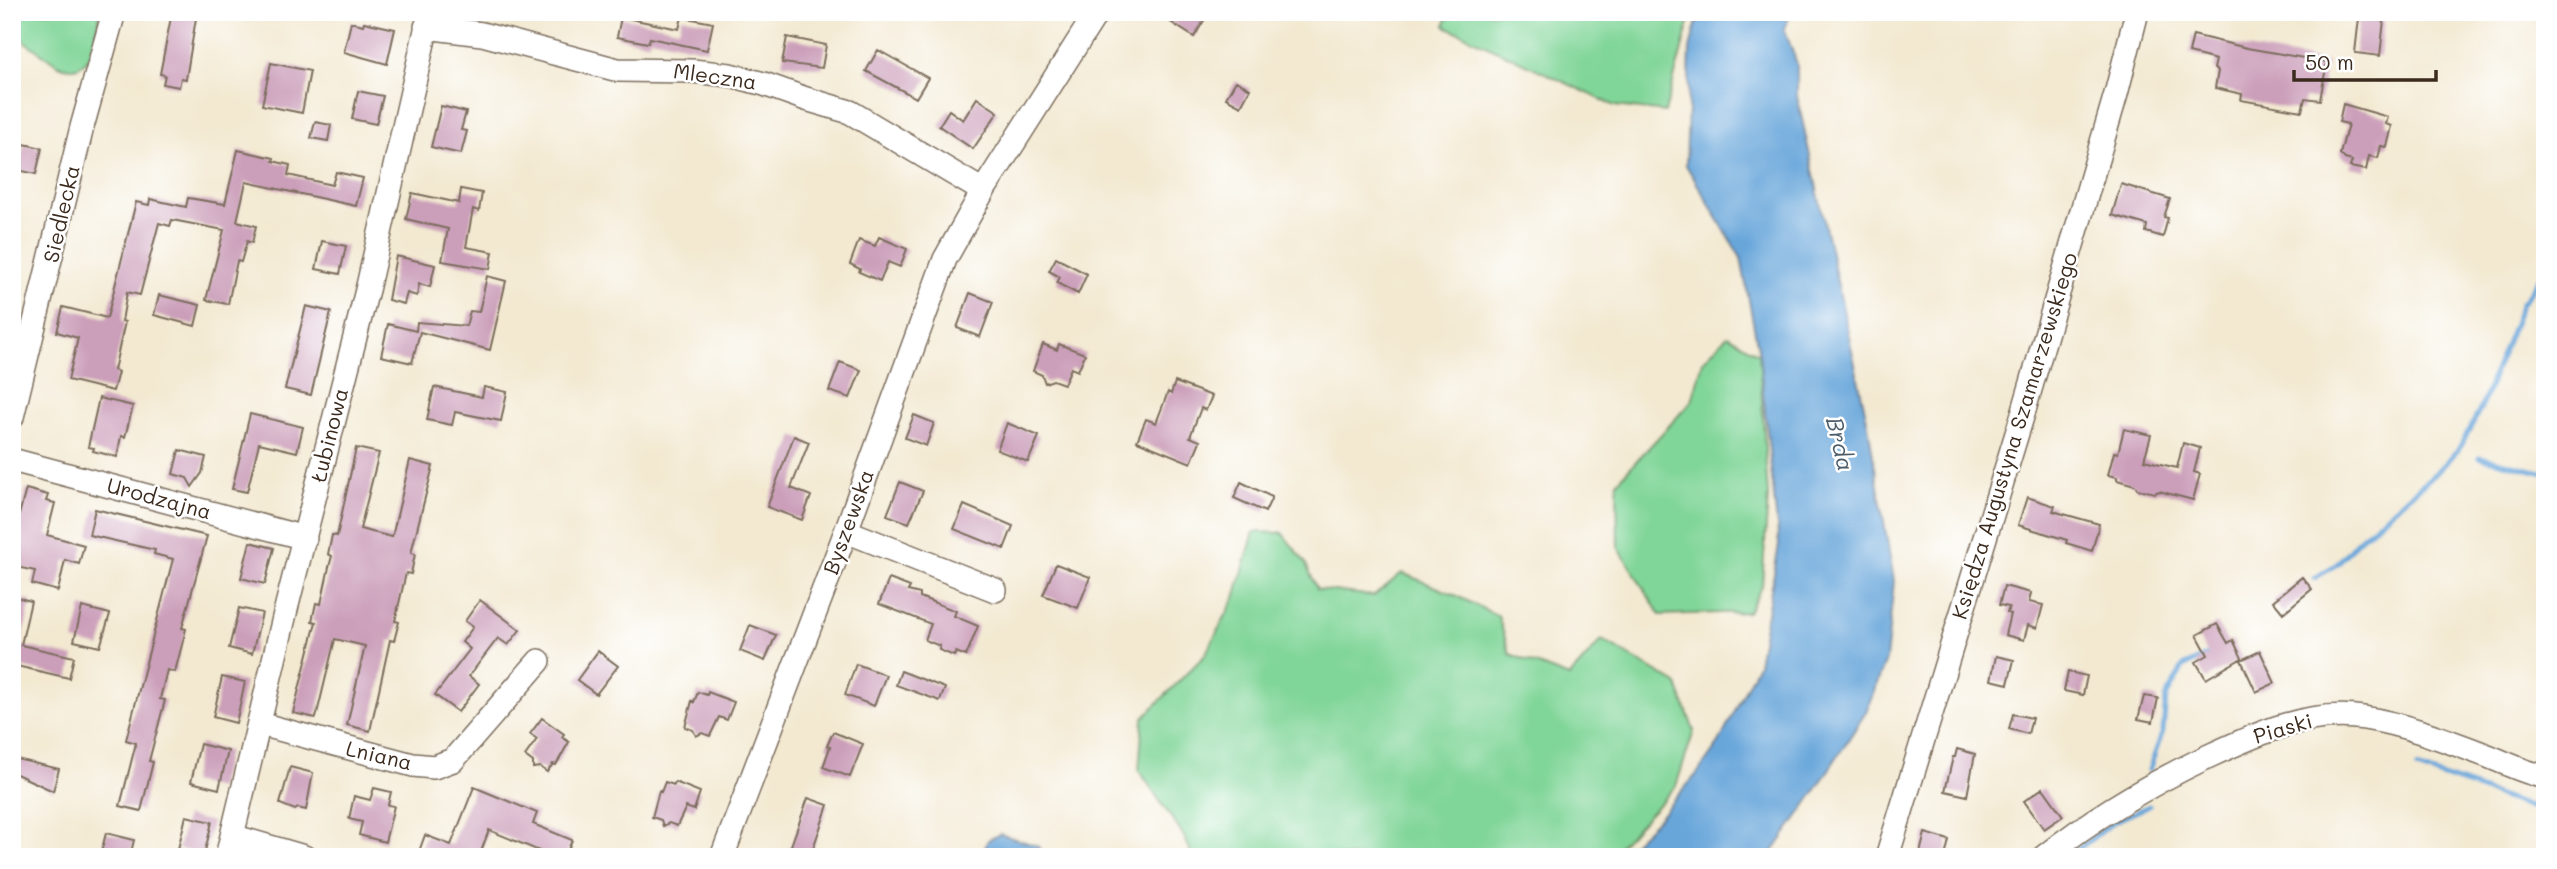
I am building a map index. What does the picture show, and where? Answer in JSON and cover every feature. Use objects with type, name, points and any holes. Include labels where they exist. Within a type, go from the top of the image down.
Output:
[{"type":"street","name":"Siedlecka","points":[[12,417],[17,379],[114,12]]},
{"type":"street","name":"Byszewska","points":[[722,857],[846,531],[945,259],[983,191],[1097,12]]},
{"type":"street","name":"Księdza Augustyna Szamarzewskiego","points":[[1886,857],[2022,417],[2116,94],[2137,12]]},
{"type":"street","name":"Mleczna","points":[[428,19],[618,71],[692,71],[730,75],[764,84],[850,112],[983,191]]},
{"type":"street","name":"Łubinowa","points":[[229,847],[368,286],[428,19]]},
{"type":"street","name":"Urodzajna","points":[[12,460],[305,538]]},
{"type":"street","points":[[846,531],[995,590]]},
{"type":"street","name":"Lniana","points":[[260,724],[386,760],[434,766],[453,760],[539,661]]},
{"type":"street","name":"Piaski","points":[[2044,857],[2092,820],[2155,782],[2254,735],[2314,719],[2348,716],[2377,720],[2479,752],[2545,777]]},
{"type":"street","points":[[229,847],[304,857]]},
{"type":"green space","points":[[12,12],[95,12],[100,15],[90,56],[75,68],[57,64],[12,33]]},
{"type":"green space","points":[[1448,12],[1692,12],[1665,112],[1615,106],[1445,26]]},
{"type":"green space","points":[[1728,335],[1759,354],[1768,496],[1762,586],[1748,612],[1660,615],[1618,547],[1617,482],[1692,401],[1703,361]]},
{"type":"green space","points":[[1254,532],[1282,533],[1305,562],[1317,589],[1374,596],[1402,573],[1498,616],[1510,654],[1569,677],[1602,640],[1677,684],[1694,731],[1676,786],[1609,857],[1193,857],[1185,838],[1139,770],[1143,718],[1205,655],[1235,598]]},
{"type":"water","name":"Brda","points":[[1699,12],[1792,12],[1784,28],[1797,64],[1797,96],[1867,420],[1894,581],[1886,660],[1866,712],[1769,857],[1618,857],[1655,822],[1697,774],[1719,743],[1758,664],[1779,545],[1759,354],[1741,258],[1686,165],[1690,49]]},
{"type":"water","points":[[1000,834],[1038,846],[1043,857],[982,857],[988,840]]},
{"type":"building","points":[[172,12],[197,12],[186,79],[181,78],[179,87],[163,84],[165,75],[160,74]]},
{"type":"building","points":[[1155,12],[1209,12],[1194,37]]},
{"type":"building","points":[[621,17],[679,29],[682,17],[713,23],[707,50],[650,38],[648,43],[617,37]]},
{"type":"building","points":[[2359,18],[2384,20],[2380,56],[2355,53]]},
{"type":"building","points":[[351,22],[395,29],[387,64],[344,52]]},
{"type":"building","points":[[2193,35],[2327,62],[2320,100],[2305,98],[2302,111],[2241,100],[2242,94],[2215,88],[2218,71],[2214,69],[2216,60],[2189,53]]},
{"type":"building","points":[[787,37],[826,45],[822,68],[782,63]]},
{"type":"building","points":[[878,50],[928,78],[916,98],[866,71]]},
{"type":"building","points":[[271,63],[310,71],[302,113],[262,105]]},
{"type":"building","points":[[1236,81],[1250,89],[1241,106],[1226,98]]},
{"type":"building","points":[[358,91],[383,96],[376,124],[352,119]]},
{"type":"building","points":[[977,98],[998,112],[973,149],[939,126],[949,110],[963,120]]},
{"type":"building","points":[[2343,104],[2388,117],[2386,124],[2392,126],[2387,147],[2381,146],[2378,158],[2369,156],[2366,170],[2350,167],[2352,161],[2340,154],[2348,124],[2339,122]]},
{"type":"building","points":[[441,106],[466,112],[461,130],[467,131],[461,154],[431,147]]},
{"type":"building","points":[[315,122],[331,125],[328,141],[311,138]]},
{"type":"building","points":[[24,144],[42,148],[36,174],[18,170]]},
{"type":"building","points":[[238,150],[274,158],[273,161],[290,165],[288,175],[332,185],[336,172],[363,178],[356,206],[246,182],[237,221],[256,226],[252,243],[247,241],[241,262],[237,261],[228,304],[206,300],[224,230],[172,220],[170,226],[159,223],[140,295],[127,292],[122,321],[125,322],[114,370],[118,372],[113,391],[68,380],[78,338],[57,332],[63,307],[107,318],[136,202],[149,205],[150,199],[186,207],[188,198],[225,204]]},
{"type":"building","points":[[2121,184],[2170,199],[2164,217],[2168,218],[2163,237],[2146,232],[2147,225],[2112,215]]},
{"type":"building","points":[[461,189],[482,193],[479,211],[473,209],[466,247],[493,252],[490,269],[442,261],[448,229],[406,219],[412,193],[459,203]]},
{"type":"building","points":[[879,237],[907,249],[900,267],[888,262],[880,281],[859,272],[860,269],[850,264],[859,240],[875,246]]},
{"type":"building","points":[[322,241],[346,246],[340,274],[316,269]]},
{"type":"building","points":[[396,256],[435,265],[430,287],[419,284],[417,296],[407,293],[404,304],[388,300]]},
{"type":"building","points":[[1056,258],[1087,274],[1078,294],[1057,283],[1060,277],[1049,271]]},
{"type":"building","points":[[487,276],[506,281],[490,350],[420,332],[412,363],[381,356],[388,324],[416,331],[417,322],[466,326],[470,311],[479,312]]},
{"type":"building","points":[[970,293],[993,302],[980,337],[957,328]]},
{"type":"building","points":[[159,295],[200,305],[195,326],[154,315]]},
{"type":"building","points":[[306,306],[331,312],[311,395],[285,389]]},
{"type":"building","points":[[1043,344],[1057,350],[1059,344],[1085,354],[1078,371],[1071,368],[1064,384],[1053,380],[1045,383],[1042,375],[1033,371]]},
{"type":"building","points":[[840,362],[861,370],[850,398],[829,391]]},
{"type":"building","points":[[1175,382],[1212,396],[1206,410],[1201,408],[1190,437],[1200,441],[1191,463],[1137,441],[1146,419],[1156,423],[1168,392],[1171,394]]},
{"type":"building","points":[[434,387],[482,397],[484,387],[507,392],[501,421],[455,412],[452,425],[427,420]]},
{"type":"building","points":[[99,398],[133,406],[125,437],[121,436],[117,457],[93,451],[94,448],[88,447]]},
{"type":"building","points":[[250,414],[303,427],[297,452],[259,443],[247,492],[232,489]]},
{"type":"building","points":[[914,415],[934,423],[926,446],[905,438]]},
{"type":"building","points":[[1007,423],[1039,436],[1028,462],[997,450]]},
{"type":"building","points":[[2124,429],[2151,435],[2144,460],[2177,468],[2183,443],[2200,448],[2194,472],[2200,474],[2193,500],[2159,491],[2155,493],[2137,489],[2135,485],[2108,475],[2114,452],[2118,453]]},
{"type":"building","points":[[794,436],[809,442],[791,488],[811,496],[802,520],[767,507]]},
{"type":"building","points":[[356,448],[379,453],[360,529],[392,537],[410,460],[433,466],[411,553],[415,554],[411,574],[406,573],[395,621],[399,622],[394,641],[390,640],[370,731],[347,725],[365,646],[335,639],[316,718],[293,713],[316,622],[312,621],[316,603],[321,604],[332,556],[328,554],[332,535],[337,536]]},
{"type":"building","points":[[179,450],[206,457],[202,473],[192,487],[187,478],[173,474]]},
{"type":"building","points":[[900,482],[923,491],[909,523],[887,515]]},
{"type":"building","points":[[1241,482],[1272,497],[1265,512],[1234,498]]},
{"type":"building","points":[[26,489],[48,495],[46,501],[55,503],[47,535],[84,545],[79,564],[65,560],[58,591],[32,584],[35,571],[12,566],[12,541]]},
{"type":"building","points":[[2027,497],[2055,506],[2053,511],[2099,524],[2092,551],[2018,525]]},
{"type":"building","points":[[964,505],[1013,526],[1004,549],[954,529]]},
{"type":"building","points":[[95,509],[207,536],[182,628],[186,629],[175,672],[167,670],[160,699],[165,700],[149,761],[153,762],[141,811],[120,806],[136,743],[126,740],[173,559],[154,554],[155,550],[89,535]]},
{"type":"building","points":[[250,542],[274,548],[265,584],[241,578]]},
{"type":"building","points":[[1056,564],[1090,577],[1078,608],[1043,595]]},
{"type":"building","points":[[2302,577],[2312,589],[2283,613],[2273,601]]},
{"type":"building","points":[[889,579],[910,587],[908,591],[920,594],[920,597],[956,611],[954,616],[978,626],[966,656],[956,652],[954,656],[925,640],[931,624],[879,604]]},
{"type":"building","points":[[2004,586],[2031,593],[2029,602],[2043,605],[2037,628],[2028,625],[2024,640],[2005,635],[2010,614],[2007,613],[2009,607],[1999,605]]},
{"type":"building","points":[[12,596],[31,601],[21,645],[74,657],[69,678],[12,665]]},
{"type":"building","points":[[480,600],[520,630],[508,645],[498,638],[469,676],[479,684],[458,712],[435,695],[470,649],[462,642],[473,627],[465,621]]},
{"type":"building","points":[[82,607],[110,614],[100,647],[74,641]]},
{"type":"building","points":[[239,608],[262,613],[252,654],[229,648]]},
{"type":"building","points":[[2217,624],[2228,643],[2233,640],[2242,658],[2206,679],[2196,662],[2208,655],[2197,635]]},
{"type":"building","points":[[750,625],[776,635],[765,661],[740,651]]},
{"type":"building","points":[[598,651],[618,666],[596,694],[577,680]]},
{"type":"building","points":[[2260,651],[2275,683],[2256,692],[2241,660]]},
{"type":"building","points":[[1996,656],[2014,660],[2008,684],[1991,680]]},
{"type":"building","points":[[856,664],[886,675],[874,706],[845,695]]},
{"type":"building","points":[[901,671],[945,688],[940,701],[896,685]]},
{"type":"building","points":[[2068,672],[2087,676],[2083,695],[2064,691]]},
{"type":"building","points":[[222,677],[245,682],[236,723],[213,717]]},
{"type":"building","points":[[698,692],[707,695],[708,692],[734,702],[727,720],[719,717],[710,736],[702,733],[696,736],[693,730],[685,727],[692,701],[694,702]]},
{"type":"building","points":[[2144,696],[2158,698],[2153,722],[2138,719]]},
{"type":"building","points":[[2013,714],[2032,718],[2028,734],[2009,729]]},
{"type":"building","points":[[542,718],[564,734],[562,737],[569,742],[556,765],[553,764],[547,772],[540,767],[533,768],[533,762],[525,756],[537,739],[530,734]]},
{"type":"building","points":[[833,732],[863,744],[850,777],[823,767]]},
{"type":"building","points":[[200,744],[228,751],[219,789],[191,782]]},
{"type":"building","points":[[1957,749],[1975,754],[1967,796],[1945,791]]},
{"type":"building","points":[[12,758],[59,769],[53,791],[12,772]]},
{"type":"building","points":[[290,767],[313,773],[306,810],[295,810],[280,804]]},
{"type":"building","points":[[665,782],[674,785],[675,782],[700,792],[694,810],[686,807],[677,826],[669,823],[663,826],[661,820],[652,817],[659,791],[661,792]]},
{"type":"building","points":[[474,787],[537,813],[533,824],[572,840],[565,857],[540,857],[542,852],[489,830],[479,857],[417,857],[425,835],[451,845]]},
{"type":"building","points":[[374,788],[391,792],[388,805],[394,806],[385,842],[359,835],[362,822],[349,819],[354,796],[370,800]]},
{"type":"building","points":[[2043,788],[2063,816],[2044,829],[2024,801]]},
{"type":"building","points":[[808,798],[828,805],[810,857],[787,857]]},
{"type":"building","points":[[186,816],[212,822],[204,855],[178,849]]},
{"type":"building","points":[[106,833],[134,840],[130,857],[100,857]]},
{"type":"building","points":[[1925,833],[1949,840],[1945,857],[1919,857]]},
{"type":"waterway","points":[[2315,578],[2337,564],[2357,541],[2439,470],[2458,450],[2480,410],[2522,303],[2545,271]]},
{"type":"waterway","points":[[2480,457],[2545,473]]},
{"type":"waterway","points":[[2149,770],[2163,731],[2166,697],[2183,667],[2212,653]]},
{"type":"waterway","points":[[2417,768],[2545,812]]},
{"type":"waterway","points":[[2068,857],[2113,822],[2149,806]]}]
